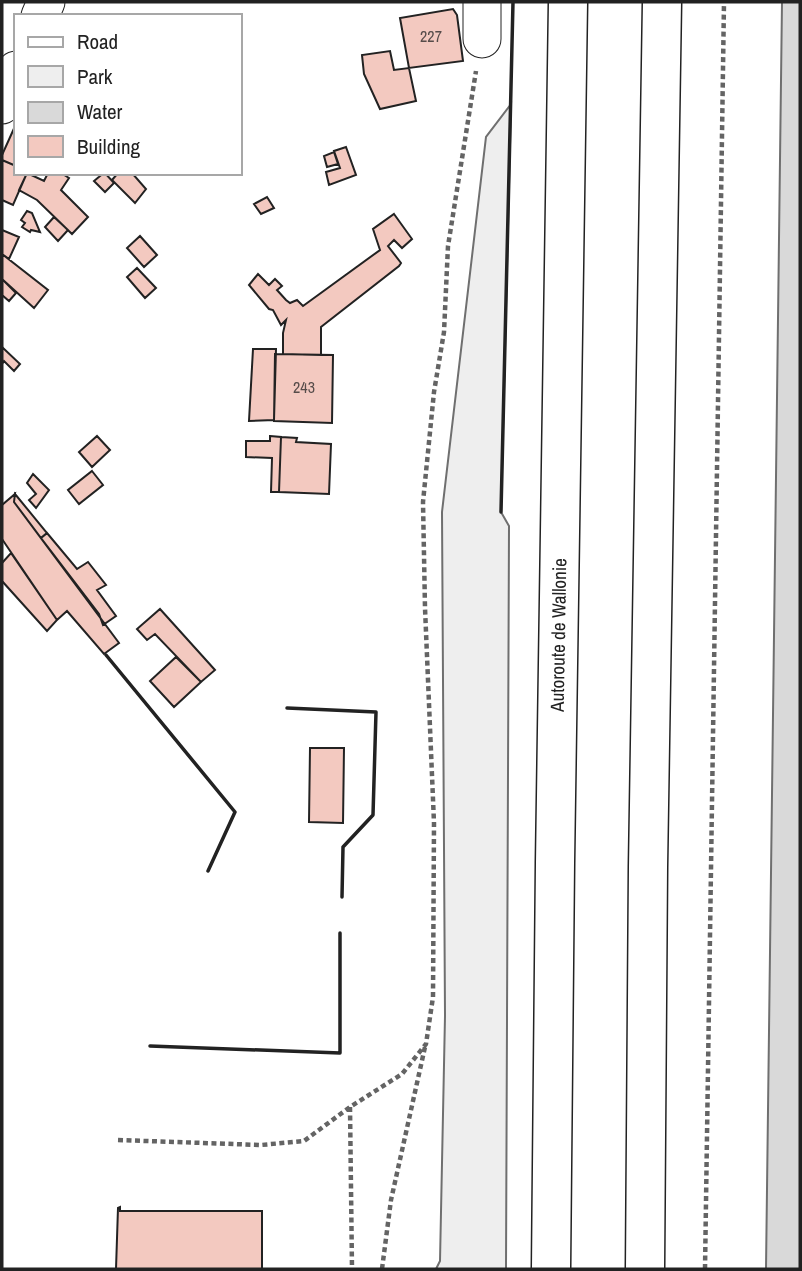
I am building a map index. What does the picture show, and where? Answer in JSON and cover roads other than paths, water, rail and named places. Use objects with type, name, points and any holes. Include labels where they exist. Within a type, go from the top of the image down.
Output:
[{"type":"highway","name":"Autoroute de Wallonie","points":[[551,1269],[568,2]]},
{"type":"highway","points":[[645,1269],[662,2]]},
{"type":"street","points":[[482,2],[482,39]]},
{"type":"street","points":[[2,105],[14,75]]},
{"type":"water","points":[[782,2],[800,2],[800,1269],[766,1269]]}]
